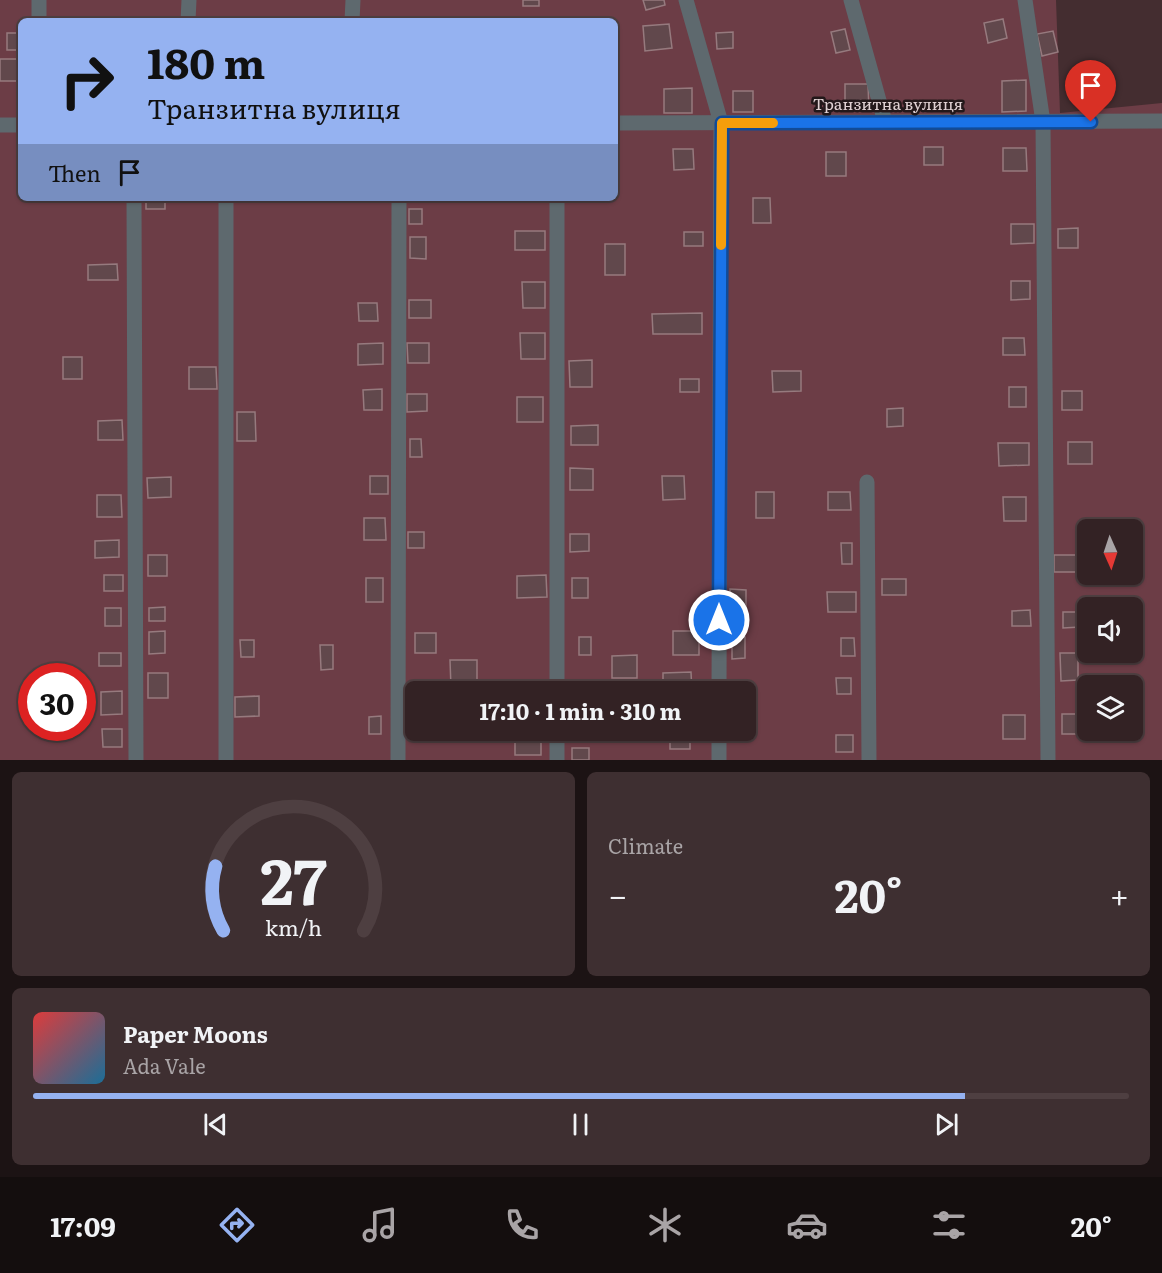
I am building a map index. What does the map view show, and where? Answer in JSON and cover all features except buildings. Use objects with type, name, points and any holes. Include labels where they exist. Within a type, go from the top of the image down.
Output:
[{"type":"street","points":[[39,0],[39,18]]},
{"type":"street","points":[[188,18],[189,0]]},
{"type":"street","points":[[352,18],[353,0]]},
{"type":"street","points":[[686,0],[722,123],[719,681]]},
{"type":"street","points":[[851,0],[885,122]]},
{"type":"street","points":[[1025,0],[1044,122],[1048,760]]},
{"type":"street","name":"Транзитна вулиця","points":[[618,123],[1162,121]]},
{"type":"street","points":[[0,125],[18,125]]},
{"type":"street","points":[[134,201],[136,760]]},
{"type":"street","points":[[226,201],[226,760]]},
{"type":"street","points":[[398,760],[399,201]]},
{"type":"street","points":[[557,201],[557,681]]},
{"type":"street","points":[[867,482],[869,760]]},
{"type":"street","points":[[557,741],[557,760]]},
{"type":"street","points":[[719,741],[719,760]]},
{"type":"shaded area","points":[[0,0],[1056,0],[1060,113],[1162,103],[1162,760],[0,760]]},
{"type":"slow traffic","points":[[721,245],[722,123],[773,123]]},
{"type":"route","points":[[719,620],[722,123],[1091,122]]}]
